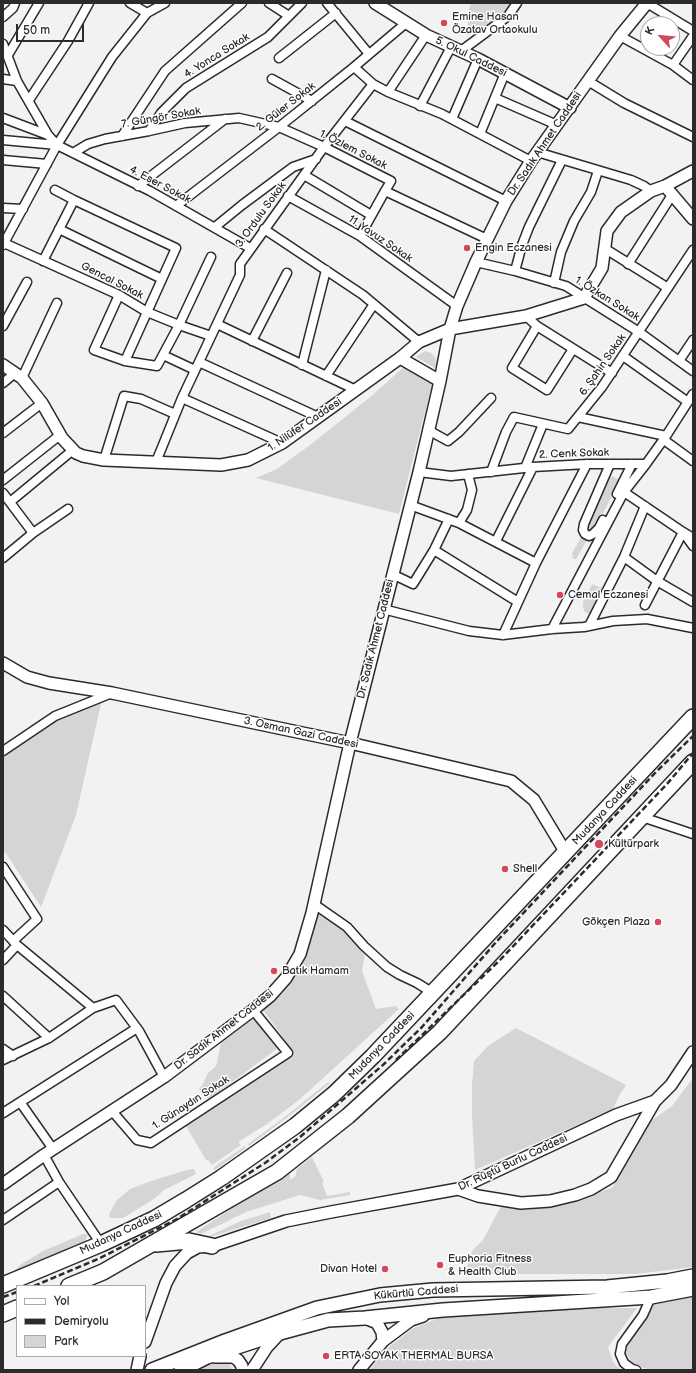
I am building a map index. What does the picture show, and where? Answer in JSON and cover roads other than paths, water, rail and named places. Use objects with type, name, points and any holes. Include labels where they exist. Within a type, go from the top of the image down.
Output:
[{"type":"highway","name":"Mudanya Caddesi","points":[[3,1285],[102,1244],[154,1219],[186,1200],[295,1126],[334,1094],[373,1056],[433,993],[693,717]]},
{"type":"highway","name":"Mudanya Caddesi","points":[[72,1285],[104,1272],[277,1172],[348,1116],[440,1032],[693,762]]},
{"type":"highway","points":[[151,1244],[189,1241],[212,1246]]},
{"type":"highway","points":[[3,1314],[16,1308]]},
{"type":"main road","name":"5. Okul Caddesi","points":[[375,3],[426,35],[478,59],[570,108]]},
{"type":"main road","name":"Dr. Sadık Ahmet Caddesi","points":[[3,1184],[164,1077],[253,1010],[270,996],[286,978],[300,954],[314,904],[350,744],[383,609],[419,472],[440,381],[450,329],[457,306],[476,262],[506,201],[534,156],[570,108],[620,36],[647,3]]},
{"type":"main road","points":[[584,298],[602,268],[607,231],[621,212],[651,191],[665,186],[693,171]]},
{"type":"main road","points":[[665,186],[693,219]]},
{"type":"main road","name":"1. Nilüfer Caddesi","points":[[3,365],[19,376],[42,403],[60,435],[76,453],[83,456],[104,460],[221,465],[248,460],[282,443],[400,358],[419,342],[450,329],[526,316],[584,298]]},
{"type":"main road","points":[[400,358],[440,381]]},
{"type":"main road","name":"3. Osman Gazi Caddesi","points":[[3,663],[27,677],[49,683],[112,693],[350,744],[511,781],[534,800],[566,853]]},
{"type":"main road","name":"Dr. Rüştü Burlu Caddesi","points":[[146,1339],[166,1283],[175,1266],[187,1253],[198,1247],[212,1246],[286,1222],[331,1212],[458,1189],[616,1115],[656,1101],[671,1085],[693,1052]]},
{"type":"main road","points":[[458,1189],[478,1196],[521,1203],[550,1201],[575,1195],[591,1189],[611,1177],[656,1101]]},
{"type":"main road","name":"Kükürtlü Caddesi","points":[[152,1370],[225,1341],[318,1308],[380,1295],[433,1290],[607,1287],[667,1281],[693,1276]]},
{"type":"main road","name":"Kükürtlü Caddesi","points":[[181,1370],[207,1357],[280,1333],[328,1320],[365,1318],[443,1310],[651,1297],[693,1289]]},
{"type":"main road","points":[[359,1370],[383,1342],[411,1320],[443,1310]]},
{"type":"main road","points":[[365,1318],[377,1323],[382,1332],[383,1342]]},
{"type":"main road","points":[[252,1370],[267,1347],[280,1333]]},
{"type":"main road","points":[[137,1370],[140,1357]]},
{"type":"main road","points":[[207,1357],[233,1357],[238,1360],[242,1366],[242,1370]]},
{"type":"street","points":[[3,17],[15,3]]},
{"type":"street","points":[[8,55],[39,3]]},
{"type":"street","points":[[29,100],[68,41],[89,3]]},
{"type":"street","points":[[4,244],[46,164],[112,57],[148,13],[165,3]]},
{"type":"street","points":[[122,136],[165,71],[242,3]]},
{"type":"street","points":[[269,3],[289,16]]},
{"type":"street","name":"4. Yonca Sokak","points":[[149,131],[161,113],[186,88],[268,36],[302,3]]},
{"type":"street","points":[[327,3],[369,54]]},
{"type":"street","points":[[420,106],[456,49],[508,16],[517,3]]},
{"type":"street","points":[[647,3],[693,31]]},
{"type":"street","points":[[134,4],[148,13]]},
{"type":"street","points":[[278,58],[336,13]]},
{"type":"street","name":"2. Güler Sokak","points":[[176,206],[280,127],[354,67],[406,22]]},
{"type":"street","points":[[388,92],[426,35]]},
{"type":"street","points":[[620,36],[673,65],[693,80]]},
{"type":"street","points":[[673,65],[693,36]]},
{"type":"street","points":[[3,44],[17,81],[48,135],[57,145]]},
{"type":"street","points":[[452,119],[478,59]]},
{"type":"street","points":[[354,67],[373,84],[388,92],[452,119],[480,134],[534,156],[562,160],[637,182],[651,191]]},
{"type":"street","points":[[480,134],[505,73]]},
{"type":"street","points":[[272,78],[312,101]]},
{"type":"street","points":[[3,79],[17,81]]},
{"type":"street","points":[[588,81],[624,103],[693,136]]},
{"type":"street","name":"3. Ordulu Sokak","points":[[156,462],[182,398],[240,275],[240,264],[250,248],[324,147],[373,84]]},
{"type":"street","points":[[495,98],[557,125]]},
{"type":"street","points":[[3,118],[48,135]]},
{"type":"street","name":"7. Güngör Sokak","points":[[73,153],[88,144],[105,138],[149,131],[185,123],[239,118],[280,127]]},
{"type":"street","points":[[138,186],[226,119]]},
{"type":"street","points":[[345,121],[506,201]]},
{"type":"street","name":"1. Özlem Sokak","points":[[280,127],[324,147],[391,181],[385,191]]},
{"type":"street","points":[[3,140],[57,145]]},
{"type":"street","name":"4. Eser Sokak","points":[[57,145],[176,206],[250,248]]},
{"type":"street","points":[[215,227],[293,167],[316,158]]},
{"type":"street","points":[[3,160],[46,164]]},
{"type":"street","points":[[515,271],[522,245],[529,227],[562,160]]},
{"type":"street","points":[[554,283],[561,252],[574,221],[591,192],[598,171]]},
{"type":"street","points":[[304,175],[371,215]]},
{"type":"street","points":[[55,190],[176,248],[125,361]]},
{"type":"street","points":[[360,236],[385,191],[487,239]]},
{"type":"street","points":[[628,264],[672,195]]},
{"type":"street","name":"11. Yavuz Sokak","points":[[288,196],[360,236],[457,306]]},
{"type":"street","points":[[43,261],[74,200]]},
{"type":"street","points":[[3,208],[23,208]]},
{"type":"street","points":[[59,229],[162,279]]},
{"type":"street","points":[[264,229],[374,304],[419,342]]},
{"type":"street","name":"Gencal Sokak","points":[[4,244],[119,295],[147,312],[211,336]]},
{"type":"street","points":[[604,248],[668,288]]},
{"type":"street","name":"6. Şahin Sokak","points":[[543,424],[568,430],[612,373],[693,250]]},
{"type":"street","points":[[119,295],[94,350],[125,361],[157,366],[179,325],[211,258]]},
{"type":"street","name":"1. Özkan Sokak","points":[[476,262],[515,271],[566,286],[639,332],[693,371]]},
{"type":"street","points":[[302,365],[326,270]]},
{"type":"street","points":[[252,341],[287,273]]},
{"type":"street","points":[[3,326],[27,282]]},
{"type":"street","points":[[3,383],[19,376],[57,303]]},
{"type":"street","points":[[326,376],[374,304]]},
{"type":"street","points":[[526,316],[537,326],[573,350],[612,373]]},
{"type":"street","points":[[216,324],[356,390]]},
{"type":"street","points":[[537,326],[512,368],[547,390],[573,350]]},
{"type":"street","points":[[679,361],[693,340]]},
{"type":"street","points":[[162,355],[197,366],[318,417]]},
{"type":"street","points":[[623,356],[688,402]]},
{"type":"street","points":[[552,629],[624,492],[665,438],[693,394]]},
{"type":"street","points":[[104,460],[124,396],[141,399],[175,414]]},
{"type":"street","points":[[182,398],[282,443]]},
{"type":"street","points":[[428,430],[448,440],[459,432],[491,398]]},
{"type":"street","points":[[3,432],[42,403]]},
{"type":"street","points":[[491,472],[506,432],[514,416],[543,424],[529,467],[496,541]]},
{"type":"street","points":[[578,417],[665,438],[693,461]]},
{"type":"street","points":[[3,480],[60,435]]},
{"type":"street","points":[[10,502],[73,450]]},
{"type":"street","points":[[503,635],[536,563],[587,464]]},
{"type":"street","name":"2. Cenk Sokak","points":[[419,472],[451,476],[529,467],[587,464],[646,464]]},
{"type":"street","points":[[610,464],[584,524],[583,530],[585,534],[589,536],[599,528],[632,464]]},
{"type":"street","points":[[459,523],[467,510],[472,490],[468,474]]},
{"type":"street","points":[[624,492],[693,538]]},
{"type":"street","points":[[3,493],[33,533]]},
{"type":"street","points":[[410,505],[459,523],[536,563]]},
{"type":"street","points":[[589,626],[624,557],[645,506]]},
{"type":"street","points":[[3,558],[33,533],[68,509]]},
{"type":"street","points":[[392,574],[413,584],[434,550],[449,519]]},
{"type":"street","points":[[684,532],[693,546]]},
{"type":"street","points":[[645,604],[684,532]]},
{"type":"street","points":[[434,550],[518,602]]},
{"type":"street","points":[[624,557],[657,580],[693,602]]},
{"type":"street","points":[[383,609],[469,631],[503,635],[589,626],[613,621],[646,619],[693,628]]},
{"type":"street","points":[[3,751],[55,716],[112,693]]},
{"type":"street","points":[[642,817],[693,834]]},
{"type":"street","points":[[3,868],[37,918],[15,943],[3,960]]},
{"type":"street","points":[[314,904],[347,927],[364,946],[387,967],[433,993]]},
{"type":"street","points":[[3,930],[15,943],[93,1008]]},
{"type":"street","points":[[3,996],[49,1038]]},
{"type":"street","points":[[3,1060],[49,1038],[93,1008],[116,1000],[137,1028],[164,1077]]},
{"type":"street","name":"1. Günaydın Sokak","points":[[112,1111],[137,1140],[151,1143],[288,1053],[253,1010]]},
{"type":"street","points":[[3,1113],[137,1028]]},
{"type":"street","points":[[3,1049],[13,1056]]},
{"type":"street","points":[[20,1102],[53,1150]]},
{"type":"street","points":[[44,1156],[59,1182],[102,1244]]},
{"type":"street","points":[[3,1220],[59,1182]]},
{"type":"street","points":[[636,1370],[624,1363],[620,1354],[622,1344],[643,1315],[651,1297]]},
{"type":"railway","points":[[36,1285],[98,1259],[177,1219],[265,1163],[300,1137],[384,1064],[422,1027],[497,941],[655,773],[693,736]]},
{"type":"railway","points":[[396,1060],[500,960],[667,784],[693,753]]},
{"type":"railway","points":[[3,1297],[16,1292]]},
{"type":"place","name":"Emine Hasan Özatav Ortaokulu","points":[[444,23]]},
{"type":"place","name":"Engin Eczanesi","points":[[467,248]]},
{"type":"place","name":"Cemal Eczanesi","points":[[560,595]]},
{"type":"place","name":"Kültürpark","points":[[599,844]]},
{"type":"place","name":"Shell","points":[[505,869]]},
{"type":"place","name":"Gökçen Plaza","points":[[658,922]]},
{"type":"place","name":"Batık Hamam","points":[[274,971]]},
{"type":"place","name":"Euphoria Fitness & Health Club","points":[[440,1265]]},
{"type":"place","name":"Divan Hotel","points":[[385,1269]]},
{"type":"place","name":"ERTA SOYAK THERMAL BURSA","points":[[326,1356]]}]
